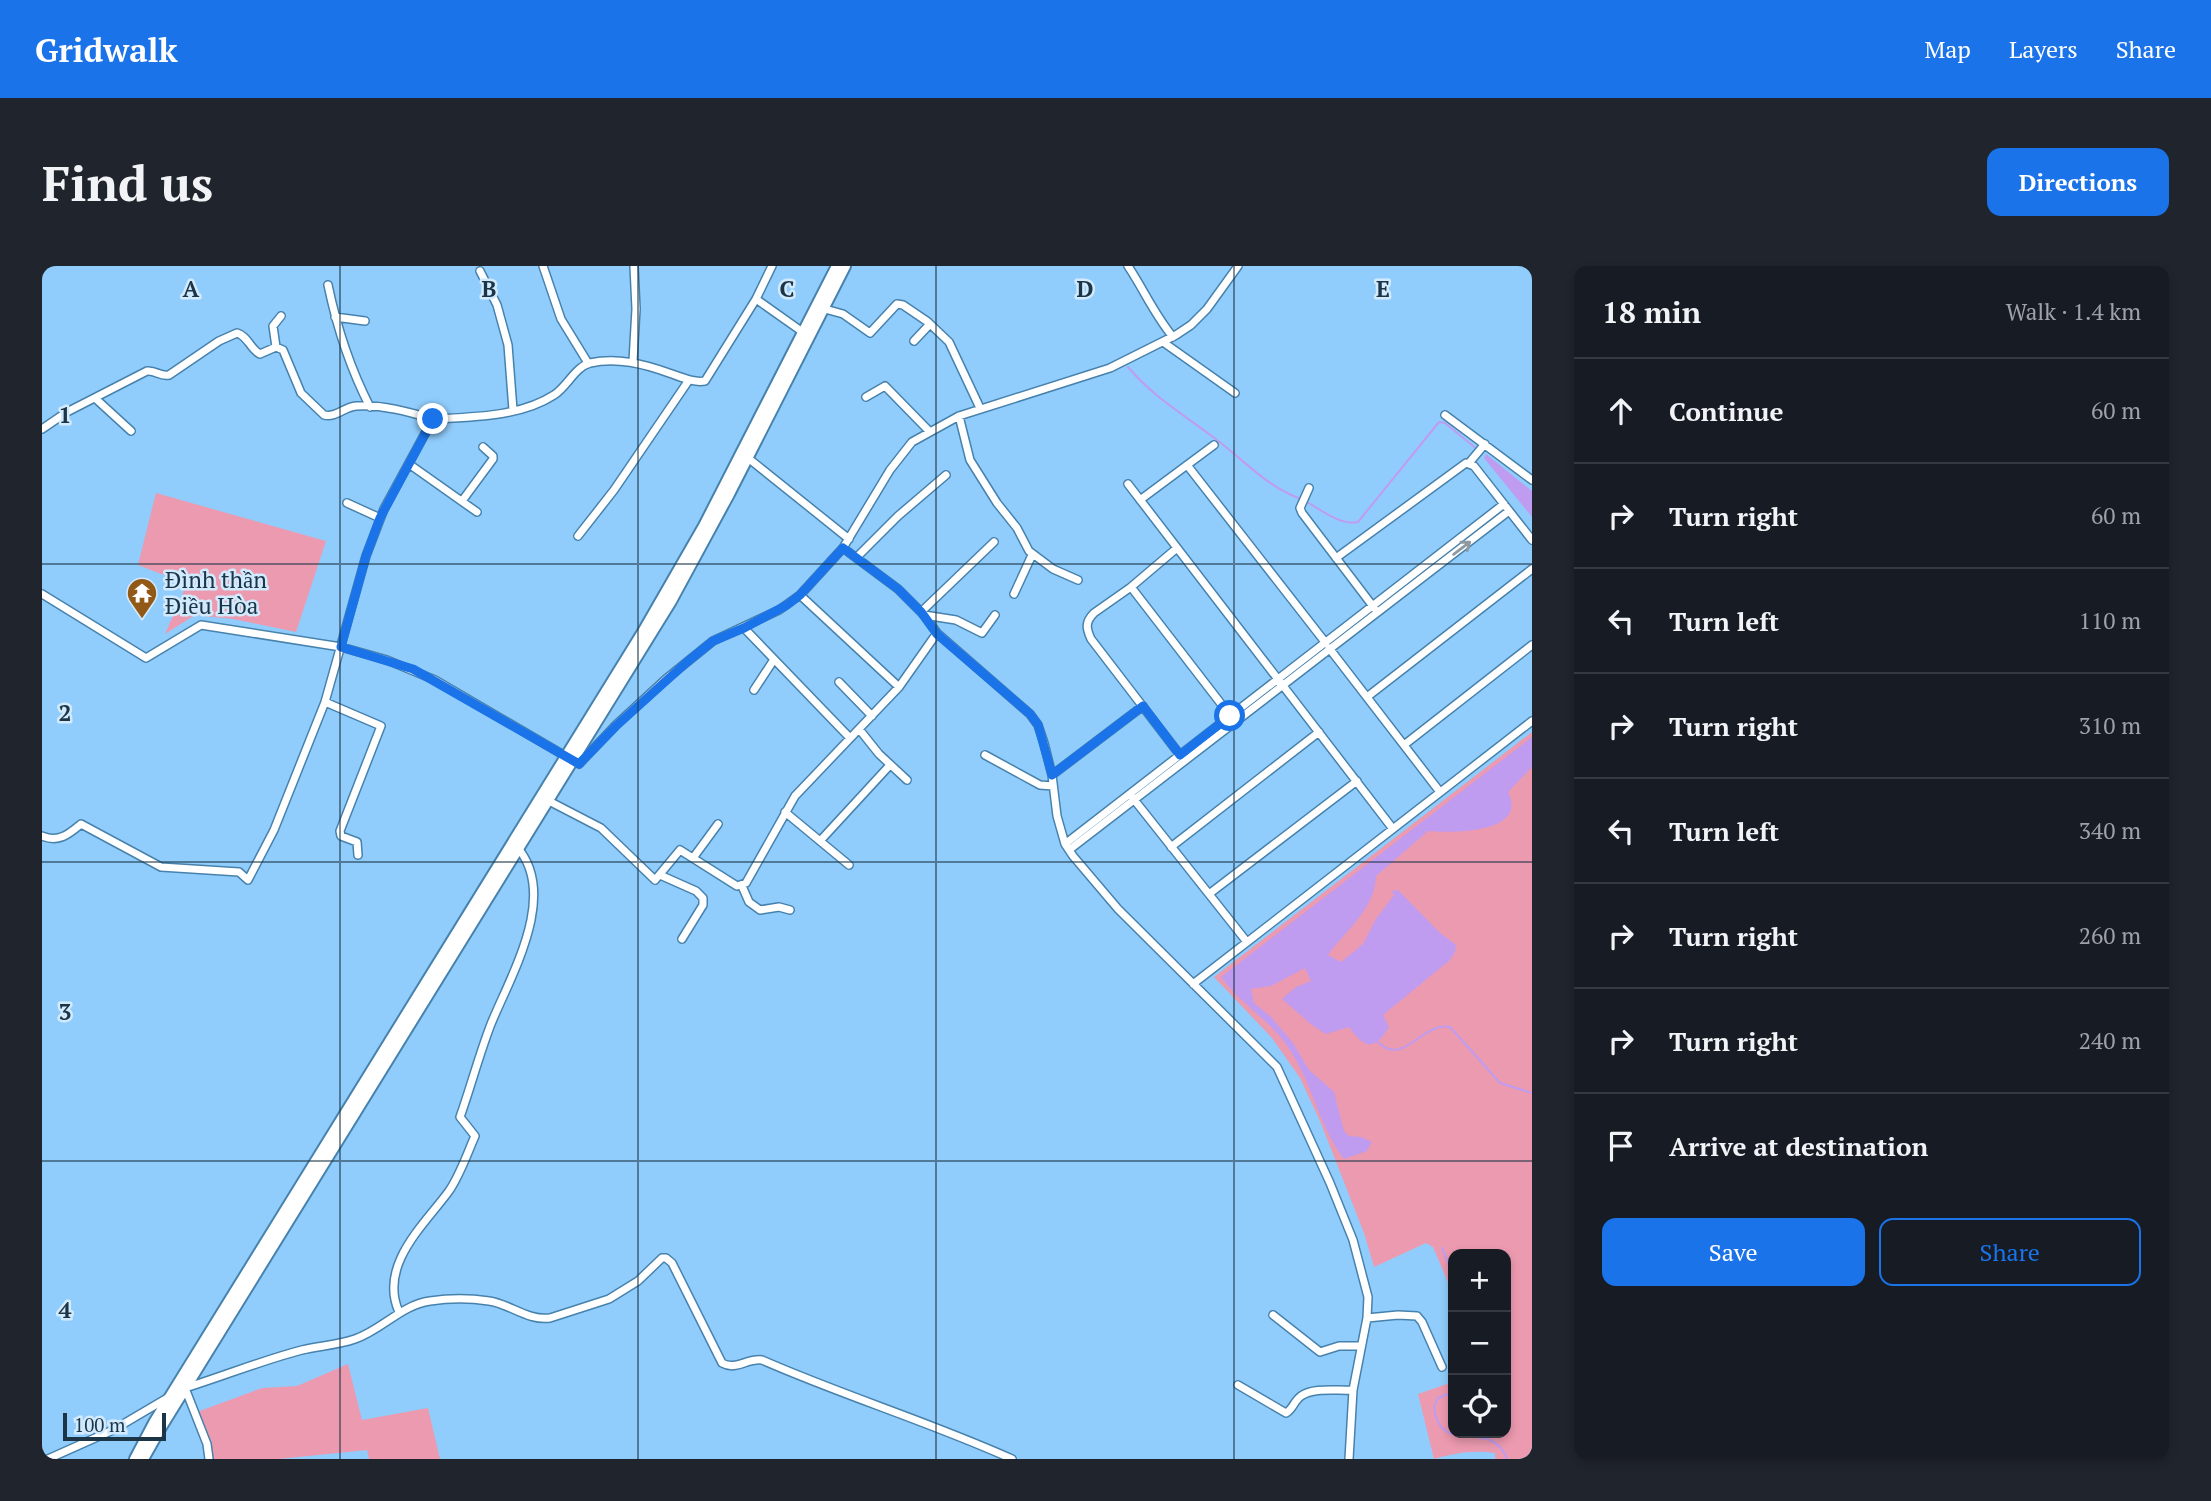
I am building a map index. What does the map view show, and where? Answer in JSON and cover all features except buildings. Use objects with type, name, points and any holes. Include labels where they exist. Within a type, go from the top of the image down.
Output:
[{"type":"main road","points":[[144,1459],[545,799],[678,573],[837,266]]},
{"type":"main road","points":[[569,759],[671,601],[748,458],[845,266]]},
{"type":"main road","points":[[135,1459],[172,1395],[516,846]]},
{"type":"street","points":[[543,266],[561,319],[588,363]]},
{"type":"street","points":[[633,361],[636,309],[634,266]]},
{"type":"street","points":[[1128,266],[1144,290],[1154,314],[1172,337]]},
{"type":"street","points":[[42,594],[146,658],[201,625],[341,647],[413,669],[579,764],[666,679],[713,641],[779,610],[800,595],[843,548],[901,453],[912,442],[929,431],[979,408],[1110,368],[1163,342],[1191,325],[1207,309],[1238,266]]},
{"type":"street","points":[[42,429],[67,412],[147,371],[169,375],[233,333],[243,335],[254,351],[260,354],[276,347],[283,350],[301,393],[324,415],[333,415],[352,407],[414,413],[433,419],[465,418],[513,410],[551,397],[588,363],[633,361],[702,383],[709,379],[755,299],[768,267]]},
{"type":"street","points":[[480,271],[497,305],[508,345],[513,410]]},
{"type":"street","points":[[328,285],[335,317],[357,383],[370,407]]},
{"type":"street","points":[[755,299],[804,333]]},
{"type":"street","points":[[825,309],[843,314],[867,332],[873,331],[897,304],[903,305],[930,324],[952,345],[979,408]]},
{"type":"street","points":[[276,347],[273,326],[281,316]]},
{"type":"street","points":[[335,317],[365,321]]},
{"type":"street","points":[[914,341],[930,324]]},
{"type":"street","points":[[1163,342],[1235,393]]},
{"type":"street","points":[[578,536],[614,490],[690,380]]},
{"type":"street","points":[[866,397],[885,386],[929,431]]},
{"type":"street","points":[[96,399],[131,432]]},
{"type":"street","points":[[1446,415],[1483,447],[1532,480]]},
{"type":"street","points":[[959,416],[964,444],[974,467],[1017,528],[1032,555],[1053,569],[1078,580]]},
{"type":"street","points":[[42,836],[51,840],[66,836],[81,824],[161,867],[239,872],[248,880],[274,830],[325,702],[366,556],[380,518],[433,419]]},
{"type":"street","points":[[1140,500],[1214,445]]},
{"type":"street","points":[[462,501],[493,459],[483,447]]},
{"type":"street","points":[[1336,558],[1471,460],[1483,447]]},
{"type":"street","points":[[748,458],[849,538]]},
{"type":"street","points":[[1471,460],[1532,540]]},
{"type":"street","points":[[409,464],[477,512]]},
{"type":"street","points":[[1188,465],[1440,792]]},
{"type":"street","points":[[857,557],[898,516],[946,475]]},
{"type":"street","points":[[1128,484],[1393,829]]},
{"type":"street","points":[[1309,488],[1302,513],[1375,609]]},
{"type":"street","points":[[347,503],[380,518]]},
{"type":"street","points":[[1375,609],[1504,504]]},
{"type":"street","points":[[1067,847],[1327,645],[1509,511]]},
{"type":"street","points":[[922,613],[994,542]]},
{"type":"street","points":[[843,548],[898,589],[922,613],[937,634],[1030,714],[1038,725],[1052,775],[1057,816],[1067,847],[1082,869],[1118,909],[1277,1067],[1353,1240],[1367,1285],[1367,1318],[1353,1390],[1349,1459]]},
{"type":"street","points":[[1177,548],[1131,587],[1094,613],[1087,623],[1087,630],[1091,639],[1180,755]]},
{"type":"street","points":[[1014,594],[1032,555]]},
{"type":"street","points":[[1367,697],[1532,569]]},
{"type":"street","points":[[1131,587],[1232,719]]},
{"type":"street","points":[[800,595],[900,687]]},
{"type":"street","points":[[922,613],[956,620],[982,633],[995,615]]},
{"type":"street","points":[[744,628],[850,738]]},
{"type":"street","points":[[545,799],[608,833],[655,880],[680,850],[737,887],[741,886],[746,883],[785,812],[802,788],[900,687],[937,634]]},
{"type":"street","points":[[1404,745],[1532,645]]},
{"type":"street","points":[[754,690],[773,661]]},
{"type":"street","points":[[839,682],[872,716]]},
{"type":"street","points":[[325,702],[382,726],[340,834],[356,842],[358,855]]},
{"type":"street","points":[[1052,775],[1143,706]]},
{"type":"street","points":[[1132,797],[1180,755],[1232,719]]},
{"type":"street","points":[[1193,984],[1532,721]]},
{"type":"street","points":[[859,729],[907,780]]},
{"type":"street","points":[[1171,847],[1319,732]]},
{"type":"street","points":[[985,755],[1034,782],[1053,786]]},
{"type":"street","points":[[820,841],[890,765]]},
{"type":"street","points":[[1209,894],[1357,781]]},
{"type":"street","points":[[1132,797],[1247,942]]},
{"type":"street","points":[[785,812],[849,865]]},
{"type":"street","points":[[692,858],[718,824]]},
{"type":"street","points":[[400,1311],[395,1300],[396,1279],[403,1253],[418,1227],[450,1189],[475,1136],[460,1117],[490,1028],[530,925],[534,884],[516,846]]},
{"type":"street","points":[[660,875],[696,891],[703,898],[703,905],[682,939]]},
{"type":"street","points":[[741,886],[749,902],[760,910],[779,907],[790,910]]},
{"type":"street","points":[[48,1459],[113,1430],[185,1388],[303,1350],[352,1340],[365,1335],[400,1311],[426,1301],[491,1301],[541,1319],[550,1318],[609,1299],[638,1281],[666,1258],[672,1263],[722,1363],[733,1366],[756,1359],[762,1360],[825,1387],[954,1432],[1012,1459]]},
{"type":"street","points":[[1273,1315],[1320,1352],[1339,1346],[1360,1346]]},
{"type":"street","points":[[1367,1318],[1417,1316],[1442,1367]]},
{"type":"street","points":[[1238,1385],[1286,1413],[1308,1392],[1353,1390]]},
{"type":"street","points":[[185,1388],[207,1444],[209,1459]]},
{"type":"shaded area","points":[[1486,454],[1532,491],[1532,517],[1484,458]]},
{"type":"shaded area","points":[[156,493],[326,541],[296,632],[233,619],[195,615],[165,634],[187,584],[138,565]]},
{"type":"shaded area","points":[[1532,732],[1532,1459],[1495,1459],[1495,1453],[1479,1452],[1434,1459],[1418,1394],[1448,1384],[1448,1438],[1511,1438],[1511,1249],[1448,1249],[1448,1282],[1433,1247],[1426,1243],[1374,1267],[1364,1233],[1300,1078],[1272,1038],[1214,977]]},
{"type":"shaded area","points":[[1532,737],[1532,767],[1508,792],[1512,806],[1508,816],[1498,823],[1469,831],[1428,831],[1376,876],[1371,899],[1365,909],[1328,955],[1341,962],[1363,944],[1376,919],[1394,895],[1392,891],[1398,890],[1439,932],[1456,945],[1450,960],[1383,1015],[1389,1027],[1379,1040],[1374,1044],[1364,1043],[1349,1027],[1326,1034],[1282,999],[1296,987],[1311,981],[1305,968],[1271,986],[1251,989],[1254,1003],[1271,1017],[1293,1043],[1309,1070],[1334,1092],[1344,1131],[1349,1136],[1372,1142],[1367,1151],[1344,1159],[1328,1132],[1288,1047],[1273,1028],[1237,996],[1221,977]]},
{"type":"shaded area","points":[[348,1364],[362,1420],[428,1408],[440,1459],[369,1459],[367,1450],[279,1459],[211,1459],[197,1412],[262,1388],[297,1386]]},
{"type":"waterway","points":[[1128,367],[1159,397],[1267,481],[1301,499]]},
{"type":"waterway","points":[[1307,502],[1338,520],[1358,522],[1439,422],[1445,423],[1478,450]]},
{"type":"waterway","points":[[1377,1041],[1386,1048],[1395,1050],[1430,1031],[1450,1027],[1500,1083],[1532,1093]]},
{"type":"waterway","points":[[1442,1248],[1448,1263]]},
{"type":"waterway","points":[[1448,1394],[1438,1398],[1434,1407],[1438,1422],[1448,1432]]},
{"type":"waterway","points":[[1482,1438],[1500,1447],[1507,1459]]},
{"type":"place","name":"Đình thần Điều Hòa","points":[[142,620]]},
{"type":"route","points":[[433,419],[380,518],[366,556],[341,647],[413,669],[579,764],[666,679],[713,641],[787,605],[800,595],[843,548],[898,589],[921,612],[937,634],[1030,714],[1038,725],[1052,775],[1143,706],[1180,755],[1230,716]]}]
